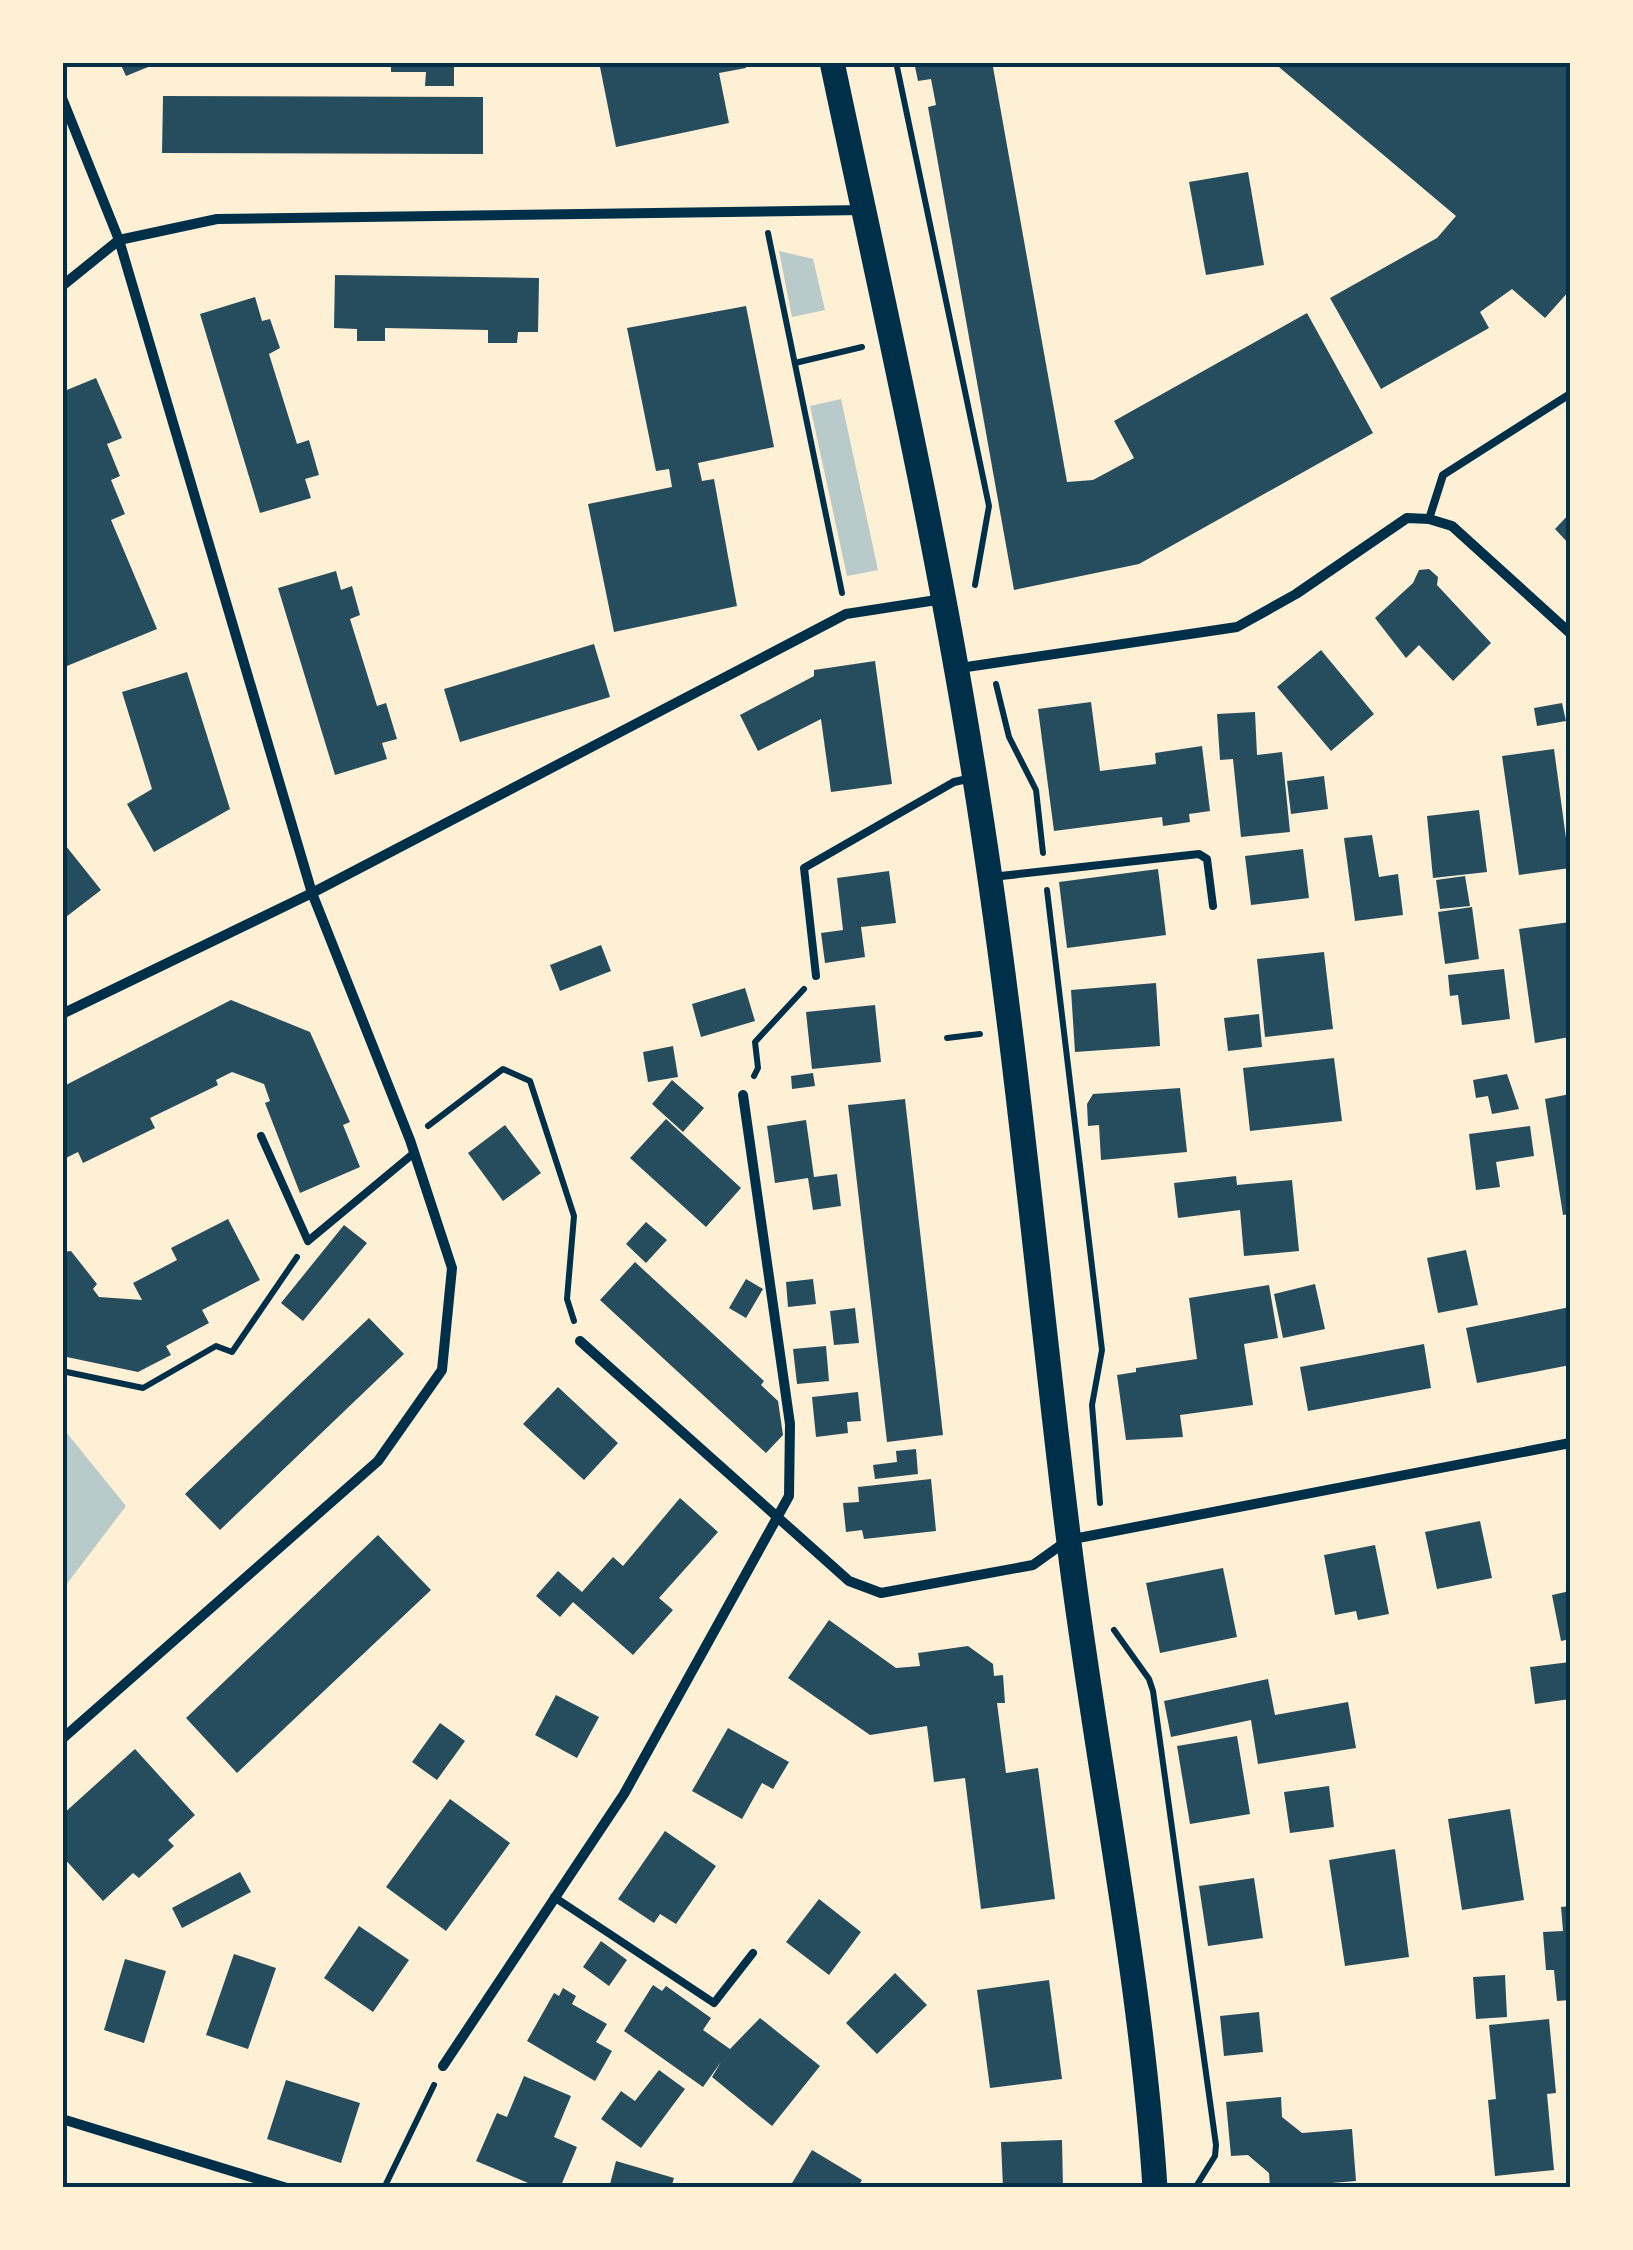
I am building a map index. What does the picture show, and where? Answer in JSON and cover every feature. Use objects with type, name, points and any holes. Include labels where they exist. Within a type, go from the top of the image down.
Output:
[{"type":"main road","points":[[832,62],[944,599],[975,777],[1013,1030],[1068,1540],[1148,2074],[1156,2188]]},
{"type":"street","points":[[62,98],[119,240],[312,893],[410,1140],[452,1268],[442,1370],[378,1461],[62,1739]]},
{"type":"street","points":[[62,286],[119,240],[217,219],[864,210]]},
{"type":"street","points":[[958,669],[1237,627],[1296,594],[1407,518],[1430,518],[1452,526],[1570,634]]},
{"type":"street","points":[[62,1014],[312,893],[846,614],[944,599]]},
{"type":"street","points":[[443,2066],[624,1794],[792,1482],[790,1424],[743,1095]]},
{"type":"street","points":[[580,1342],[849,1581],[880,1593],[1033,1565],[1068,1540],[1102,1532],[1570,1443]]},
{"type":"street","points":[[62,2118],[287,2188]]},
{"type":"lane","points":[[1430,518],[1443,475],[1570,394]]},
{"type":"lane","points":[[816,976],[804,868],[954,782],[975,777]]},
{"type":"lane","points":[[990,877],[1199,854],[1207,859],[1213,906]]},
{"type":"lane","points":[[261,1136],[308,1241],[414,1153]]},
{"type":"lane","points":[[554,1897],[714,2003],[753,1952]]},
{"type":"path","points":[[896,62],[990,506],[974,601]]},
{"type":"path","points":[[764,213],[846,614]]},
{"type":"path","points":[[795,362],[890,341]]},
{"type":"path","points":[[991,664],[1009,737],[1036,790],[1102,1350],[1092,1405],[1102,1532]]},
{"type":"path","points":[[743,1095],[758,1068],[754,1042],[816,976]]},
{"type":"path","points":[[410,1140],[503,1069],[530,1081],[574,1216],[568,1299],[580,1342]]},
{"type":"path","points":[[62,1371],[143,1388],[216,1346],[232,1352],[308,1241]]},
{"type":"path","points":[[1111,1624],[1149,1679],[1164,1769],[1216,2145],[1215,2156],[1196,2188]]},
{"type":"path","points":[[384,2188],[443,2066]]},
{"type":"shaded area","points":[[779,251],[813,259],[825,310],[792,317]]},
{"type":"shaded area","points":[[841,399],[878,570],[847,576],[810,406]]},
{"type":"shaded area","points":[[62,1427],[126,1506],[63,1589],[62,1589]]},
{"type":"building","points":[[391,62],[454,62],[454,86],[425,86],[426,72],[391,72]]},
{"type":"building","points":[[599,62],[745,62],[746,68],[719,73],[729,123],[616,147]]},
{"type":"building","points":[[914,62],[1008,62],[993,67],[1067,482],[1093,480],[1134,458],[1114,421],[1307,313],[1373,433],[1139,564],[1014,590],[928,107],[936,105],[931,79],[918,81]]},
{"type":"building","points":[[1273,62],[1570,62],[1570,290],[1545,318],[1512,289],[1480,312],[1489,328],[1381,389],[1330,298],[1437,238],[1456,216]]},
{"type":"building","points":[[120,63],[158,63],[126,76]]},
{"type":"building","points":[[163,96],[483,97],[483,154],[162,153]]},
{"type":"building","points":[[1248,172],[1264,265],[1206,275],[1189,182]]},
{"type":"building","points":[[335,275],[539,278],[538,332],[518,332],[517,343],[488,343],[488,330],[385,328],[385,341],[357,341],[357,329],[334,328]]},
{"type":"building","points":[[255,297],[262,321],[270,319],[280,348],[269,354],[297,444],[309,440],[319,475],[305,479],[311,498],[260,513],[200,314]]},
{"type":"building","points":[[746,306],[774,447],[698,463],[702,481],[714,479],[737,606],[614,632],[588,504],[672,487],[669,469],[656,471],[627,328]]},
{"type":"building","points":[[96,378],[122,438],[107,444],[120,476],[111,480],[125,514],[111,520],[157,629],[62,668],[62,392]]},
{"type":"building","points":[[1570,513],[1570,545],[1555,529]]},
{"type":"building","points":[[1429,569],[1438,577],[1437,585],[1491,643],[1453,681],[1419,645],[1406,658],[1375,618],[1413,583],[1419,570]]},
{"type":"building","points":[[336,571],[341,590],[352,586],[360,615],[350,619],[377,706],[386,703],[397,739],[382,743],[387,759],[335,775],[278,588]]},
{"type":"building","points":[[594,644],[610,697],[460,742],[444,689]]},
{"type":"building","points":[[1321,650],[1374,714],[1331,751],[1277,687]]},
{"type":"building","points":[[875,661],[892,784],[831,792],[821,719],[758,751],[740,715],[814,676],[814,670]]},
{"type":"building","points":[[187,672],[230,809],[154,852],[127,804],[152,789],[122,692]]},
{"type":"building","points":[[1091,702],[1100,771],[1156,764],[1155,753],[1202,746],[1210,811],[1189,814],[1190,822],[1163,826],[1162,817],[1054,831],[1038,709]]},
{"type":"building","points":[[1562,703],[1566,721],[1537,726],[1534,708]]},
{"type":"building","points":[[1255,712],[1257,755],[1282,752],[1290,832],[1241,837],[1233,759],[1220,760],[1217,714]]},
{"type":"building","points":[[1554,749],[1570,868],[1519,875],[1502,756]]},
{"type":"building","points":[[1324,776],[1328,809],[1291,814],[1287,781]]},
{"type":"building","points":[[1479,810],[1487,872],[1433,878],[1427,816]]},
{"type":"building","points":[[1372,835],[1379,877],[1398,874],[1403,915],[1355,921],[1344,838]]},
{"type":"building","points":[[62,841],[101,890],[62,920]]},
{"type":"building","points":[[1303,849],[1309,898],[1251,905],[1245,856]]},
{"type":"building","points":[[1158,869],[1166,935],[1067,948],[1059,882]]},
{"type":"building","points":[[889,871],[896,923],[861,927],[865,957],[825,963],[821,933],[843,930],[837,878]]},
{"type":"building","points":[[1465,876],[1470,906],[1440,909],[1436,880]]},
{"type":"building","points":[[1472,907],[1479,959],[1445,964],[1438,912]]},
{"type":"building","points":[[1570,922],[1570,1037],[1535,1043],[1519,929]]},
{"type":"building","points":[[601,945],[611,971],[560,991],[550,965]]},
{"type":"building","points":[[1324,952],[1333,1029],[1265,1037],[1257,959]]},
{"type":"building","points":[[1504,969],[1510,1019],[1462,1025],[1458,995],[1450,996],[1448,975]]},
{"type":"building","points":[[1156,983],[1160,1046],[1075,1052],[1071,990]]},
{"type":"building","points":[[745,988],[755,1021],[701,1037],[692,1004]]},
{"type":"building","points":[[231,1000],[310,1032],[350,1122],[343,1125],[360,1167],[300,1193],[265,1103],[270,1101],[264,1084],[232,1072],[216,1080],[218,1085],[150,1118],[155,1128],[83,1163],[78,1152],[62,1160],[62,1087]]},
{"type":"building","points":[[875,1005],[881,1062],[812,1069],[806,1012]]},
{"type":"building","points":[[1259,1014],[1262,1047],[1228,1051],[1224,1018]]},
{"type":"building","points":[[673,1046],[678,1077],[648,1082],[643,1052]]},
{"type":"building","points":[[1334,1058],[1342,1121],[1250,1131],[1243,1068]]},
{"type":"building","points":[[813,1073],[815,1086],[792,1089],[791,1076]]},
{"type":"building","points":[[1507,1074],[1519,1109],[1492,1114],[1488,1096],[1476,1098],[1473,1080]]},
{"type":"building","points":[[672,1080],[704,1108],[683,1132],[652,1104]]},
{"type":"building","points":[[1180,1088],[1187,1152],[1101,1160],[1099,1125],[1088,1126],[1087,1104],[1093,1094]]},
{"type":"building","points":[[1570,1094],[1570,1214],[1563,1215],[1545,1099]]},
{"type":"building","points":[[905,1099],[943,1435],[887,1442],[848,1105]]},
{"type":"building","points":[[666,1119],[741,1188],[706,1227],[630,1158]]},
{"type":"building","points":[[806,1120],[814,1177],[837,1174],[841,1206],[813,1210],[808,1178],[775,1183],[767,1126]]},
{"type":"building","points":[[505,1125],[541,1173],[503,1201],[468,1153]]},
{"type":"building","points":[[1530,1126],[1534,1156],[1496,1162],[1500,1187],[1476,1190],[1469,1134]]},
{"type":"building","points":[[1236,1176],[1237,1185],[1292,1180],[1299,1251],[1244,1256],[1240,1210],[1178,1218],[1174,1183]]},
{"type":"building","points":[[228,1219],[260,1280],[202,1310],[209,1323],[166,1346],[171,1355],[138,1372],[62,1356],[62,1252],[71,1251],[97,1284],[93,1289],[99,1297],[142,1300],[133,1283],[177,1260],[171,1248]]},
{"type":"building","points":[[646,1222],[667,1240],[646,1263],[626,1244]]},
{"type":"building","points":[[344,1225],[367,1243],[303,1321],[281,1303]]},
{"type":"building","points":[[1466,1250],[1478,1305],[1438,1313],[1427,1258]]},
{"type":"building","points":[[635,1262],[764,1381],[761,1385],[778,1401],[783,1435],[766,1453],[600,1300]]},
{"type":"building","points":[[746,1279],[763,1289],[746,1318],[729,1308]]},
{"type":"building","points":[[813,1279],[816,1304],[788,1307],[786,1282]]},
{"type":"building","points":[[1315,1284],[1325,1329],[1283,1338],[1274,1294]]},
{"type":"building","points":[[1269,1285],[1278,1338],[1244,1344],[1253,1405],[1180,1415],[1183,1437],[1126,1440],[1117,1375],[1136,1372],[1136,1368],[1197,1359],[1189,1298]]},
{"type":"building","points":[[1570,1307],[1570,1365],[1477,1383],[1466,1328]]},
{"type":"building","points":[[855,1308],[859,1343],[834,1345],[830,1311]]},
{"type":"building","points":[[369,1318],[404,1354],[220,1530],[185,1494]]},
{"type":"building","points":[[1424,1344],[1431,1388],[1308,1411],[1300,1367]]},
{"type":"building","points":[[826,1346],[829,1381],[797,1384],[793,1349]]},
{"type":"building","points":[[558,1387],[618,1443],[584,1480],[523,1424]]},
{"type":"building","points":[[858,1392],[861,1421],[847,1422],[848,1433],[816,1437],[812,1397]]},
{"type":"building","points":[[916,1449],[918,1474],[875,1479],[873,1465],[897,1462],[896,1451]]},
{"type":"building","points":[[931,1479],[936,1531],[864,1539],[862,1530],[846,1532],[843,1503],[859,1502],[858,1487]]},
{"type":"building","points":[[680,1498],[718,1532],[659,1598],[673,1610],[633,1655],[573,1602],[560,1617],[536,1596],[558,1571],[582,1592],[613,1557],[623,1566]]},
{"type":"building","points":[[1480,1521],[1492,1578],[1437,1589],[1425,1532]]},
{"type":"building","points":[[378,1535],[431,1590],[237,1773],[186,1718]]},
{"type":"building","points":[[1375,1545],[1389,1614],[1358,1620],[1356,1611],[1335,1615],[1324,1555]]},
{"type":"building","points":[[1223,1568],[1237,1637],[1160,1653],[1146,1583]]},
{"type":"building","points":[[1570,1591],[1570,1639],[1561,1641],[1552,1595]]},
{"type":"building","points":[[829,1620],[896,1668],[920,1666],[918,1653],[968,1646],[993,1664],[994,1676],[1003,1675],[1005,1703],[997,1703],[1006,1773],[1038,1768],[1055,1899],[981,1909],[965,1778],[934,1782],[927,1726],[870,1735],[788,1678]]},
{"type":"building","points":[[1570,1662],[1570,1699],[1535,1704],[1530,1667]]},
{"type":"building","points":[[1268,1679],[1275,1715],[1348,1702],[1356,1748],[1258,1764],[1251,1720],[1171,1737],[1164,1701]]},
{"type":"building","points":[[556,1695],[599,1717],[577,1758],[535,1735]]},
{"type":"building","points":[[440,1723],[465,1741],[437,1780],[412,1762]]},
{"type":"building","points":[[728,1728],[789,1762],[773,1789],[762,1783],[742,1819],[692,1791]]},
{"type":"building","points":[[1237,1736],[1250,1814],[1190,1824],[1177,1746]]},
{"type":"building","points":[[135,1749],[195,1815],[168,1840],[174,1846],[139,1878],[133,1873],[103,1901],[62,1856],[62,1815]]},
{"type":"building","points":[[1329,1786],[1334,1827],[1290,1833],[1284,1792]]},
{"type":"building","points":[[450,1799],[510,1843],[446,1931],[386,1887]]},
{"type":"building","points":[[1510,1809],[1524,1900],[1462,1910],[1448,1819]]},
{"type":"building","points":[[665,1831],[716,1866],[676,1924],[660,1914],[654,1923],[618,1899]]},
{"type":"building","points":[[1395,1849],[1409,1957],[1345,1966],[1329,1860]]},
{"type":"building","points":[[240,1872],[251,1892],[182,1928],[172,1908]]},
{"type":"building","points":[[1254,1878],[1263,1938],[1208,1946],[1199,1886]]},
{"type":"building","points":[[819,1899],[861,1932],[829,1975],[786,1942]]},
{"type":"building","points":[[1570,1906],[1570,2000],[1557,2001],[1554,1970],[1546,1970],[1543,1932],[1563,1931],[1561,1907]]},
{"type":"building","points":[[359,1926],[409,1960],[373,2012],[324,1978]]},
{"type":"building","points":[[601,1941],[627,1960],[609,1986],[583,1967]]},
{"type":"building","points":[[234,1954],[276,1968],[248,2049],[206,2035]]},
{"type":"building","points":[[125,1959],[166,1971],[144,2043],[104,2030]]},
{"type":"building","points":[[895,1973],[927,2005],[877,2054],[846,2023]]},
{"type":"building","points":[[1505,1975],[1507,2017],[1476,2019],[1473,1977]]},
{"type":"building","points":[[1049,1980],[1062,2079],[990,2088],[977,1990]]},
{"type":"building","points":[[653,1985],[662,1991],[666,1986],[711,2018],[703,2030],[730,2049],[760,2018],[820,2066],[772,2126],[712,2077],[721,2062],[703,2087],[624,2031]]},
{"type":"building","points":[[563,1988],[576,1996],[572,2004],[607,2024],[596,2042],[612,2051],[595,2081],[527,2041],[554,1993],[559,1996]]},
{"type":"building","points":[[1259,2012],[1263,2052],[1224,2056],[1220,2016]]},
{"type":"building","points":[[1549,2019],[1556,2093],[1547,2094],[1554,2170],[1495,2176],[1488,2100],[1496,2099],[1489,2025]]},
{"type":"building","points":[[659,2070],[685,2089],[641,2148],[601,2119],[621,2091],[635,2101]]},
{"type":"building","points":[[524,2076],[571,2096],[554,2137],[577,2147],[560,2188],[540,2188],[476,2161],[497,2113],[507,2117]]},
{"type":"building","points":[[286,2080],[360,2103],[341,2163],[267,2139]]},
{"type":"building","points":[[1281,2097],[1282,2117],[1302,2133],[1352,2129],[1356,2181],[1270,2188],[1269,2173],[1248,2155],[1231,2156],[1226,2102]]},
{"type":"building","points":[[1062,2140],[1063,2188],[1003,2188],[1001,2142]]},
{"type":"building","points":[[812,2150],[862,2180],[857,2188],[789,2188]]},
{"type":"building","points":[[616,2161],[674,2178],[671,2188],[609,2188]]}]
